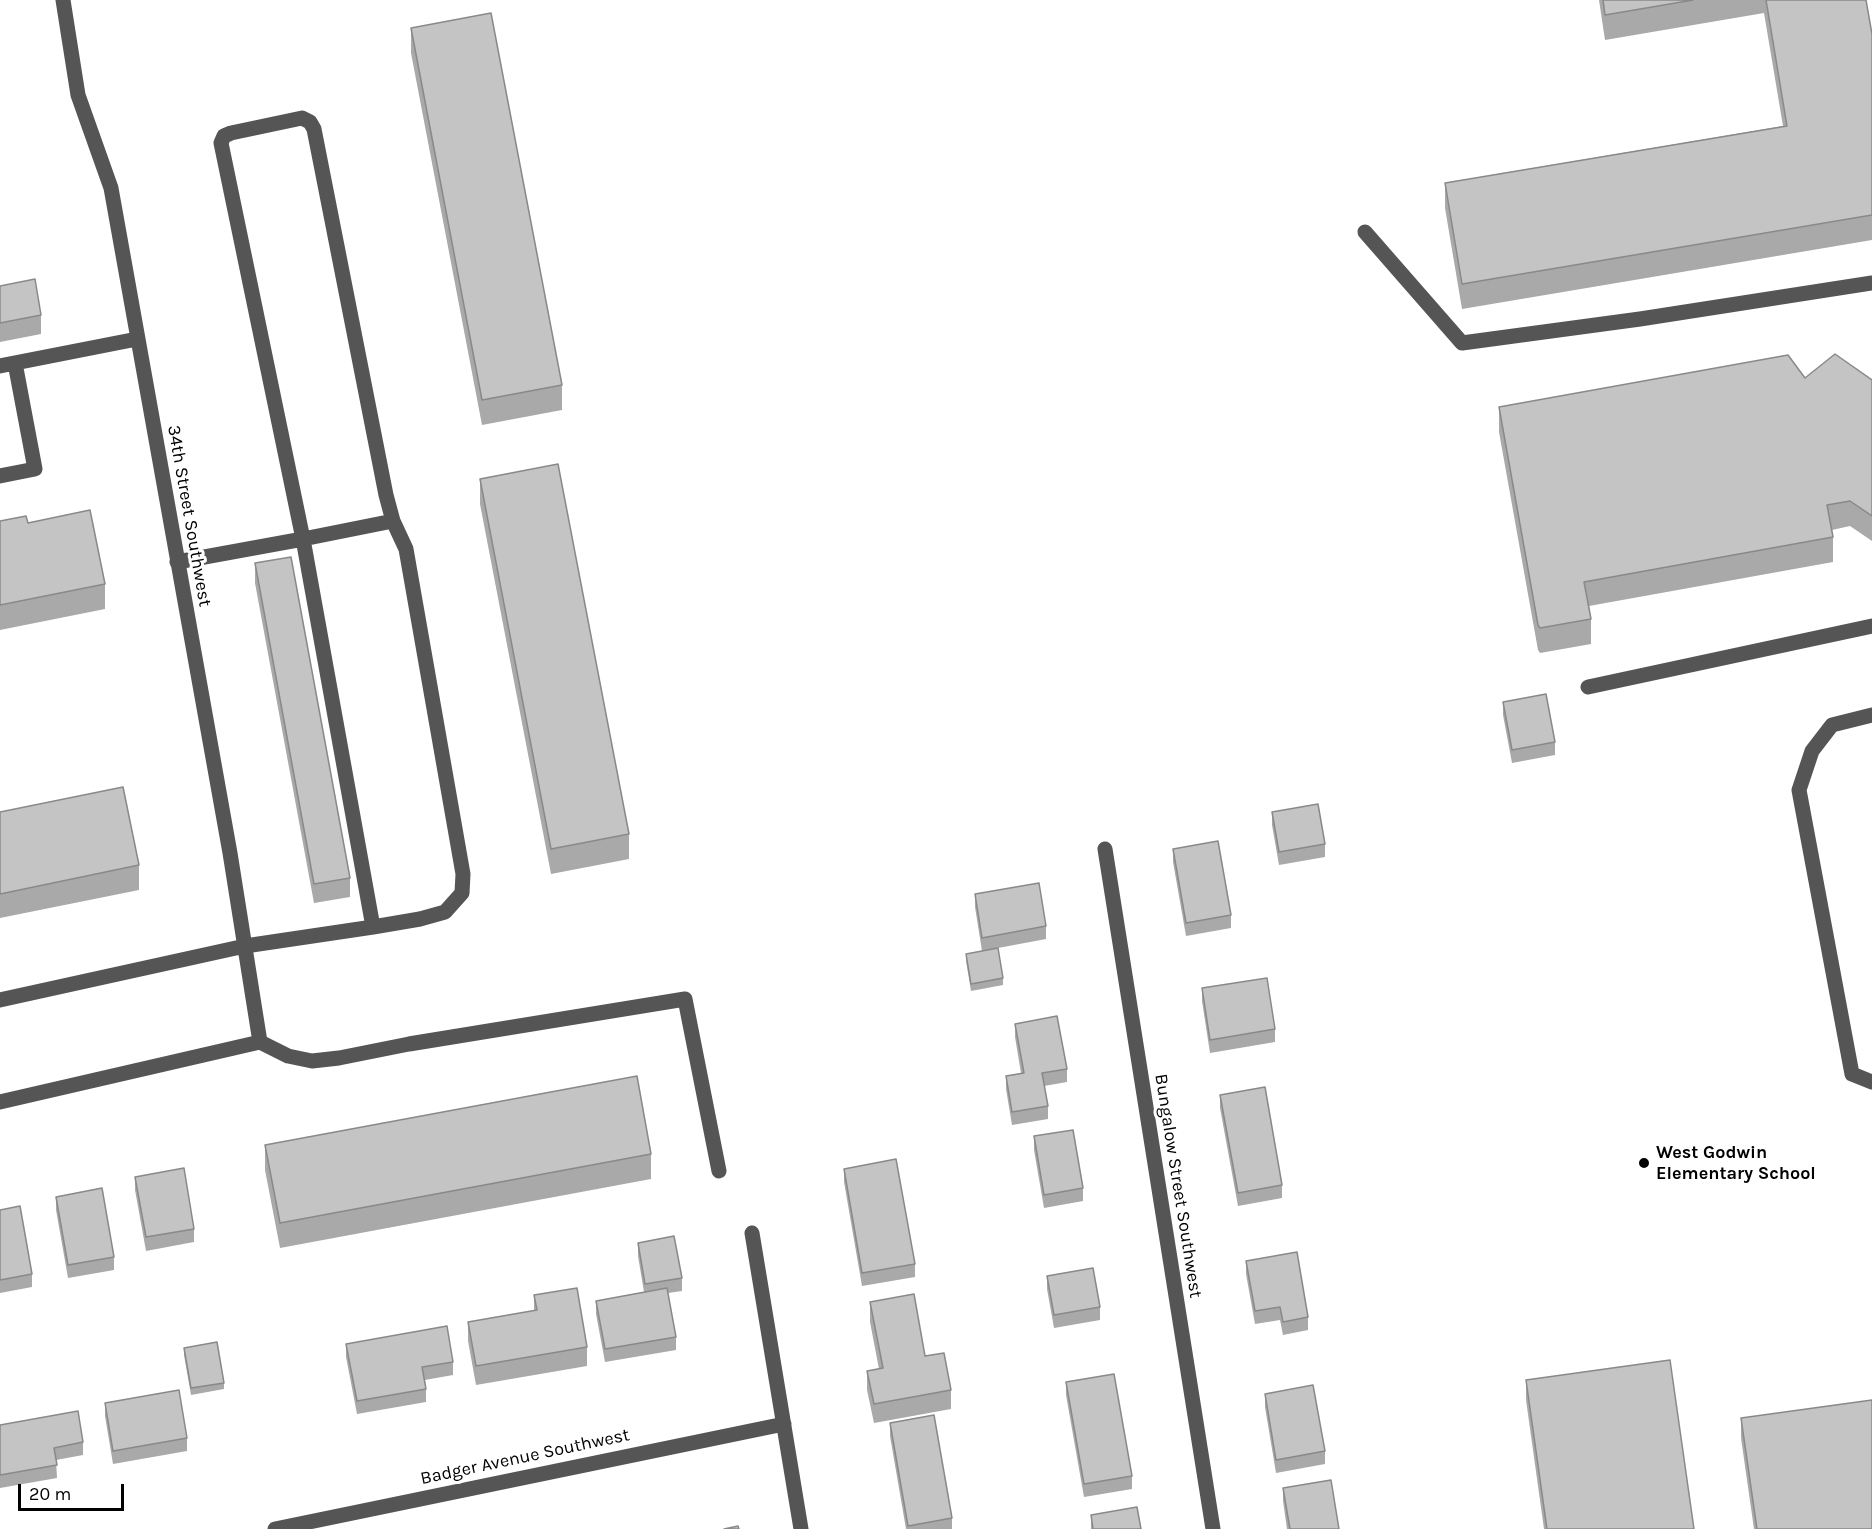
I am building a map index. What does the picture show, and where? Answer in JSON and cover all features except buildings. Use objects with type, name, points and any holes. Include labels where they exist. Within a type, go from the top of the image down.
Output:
[{"type":"street","name":"34th Street Southwest","points":[[63,0],[78,94],[111,188],[230,854],[260,1042]]},
{"type":"street","points":[[0,1000],[245,946],[372,927],[420,919],[445,912],[462,893],[463,874],[406,549],[393,521],[386,495],[314,129],[310,122],[302,118],[231,133],[224,136],[221,143],[303,539],[372,927]]},
{"type":"street","points":[[1365,232],[1462,343],[1872,284]]},
{"type":"street","points":[[0,476],[35,469],[7,364],[138,339]]},
{"type":"street","points":[[177,562],[393,521]]},
{"type":"street","points":[[1588,687],[1872,626]]},
{"type":"street","points":[[1872,715],[1832,725],[1812,751],[1799,790],[1852,1074],[1872,1082]]},
{"type":"street","name":"Bungalow Street Southwest","points":[[1105,849],[1213,1529]]},
{"type":"street","points":[[0,1102],[260,1042],[288,1056],[312,1061],[685,999],[719,1171]]},
{"type":"street","points":[[752,1233],[801,1529]]},
{"type":"street","name":"Badger Avenue Southwest","points":[[275,1529],[784,1424]]},
{"type":"place","name":"West Godwin Elementary School","points":[[1644,1163]]}]
